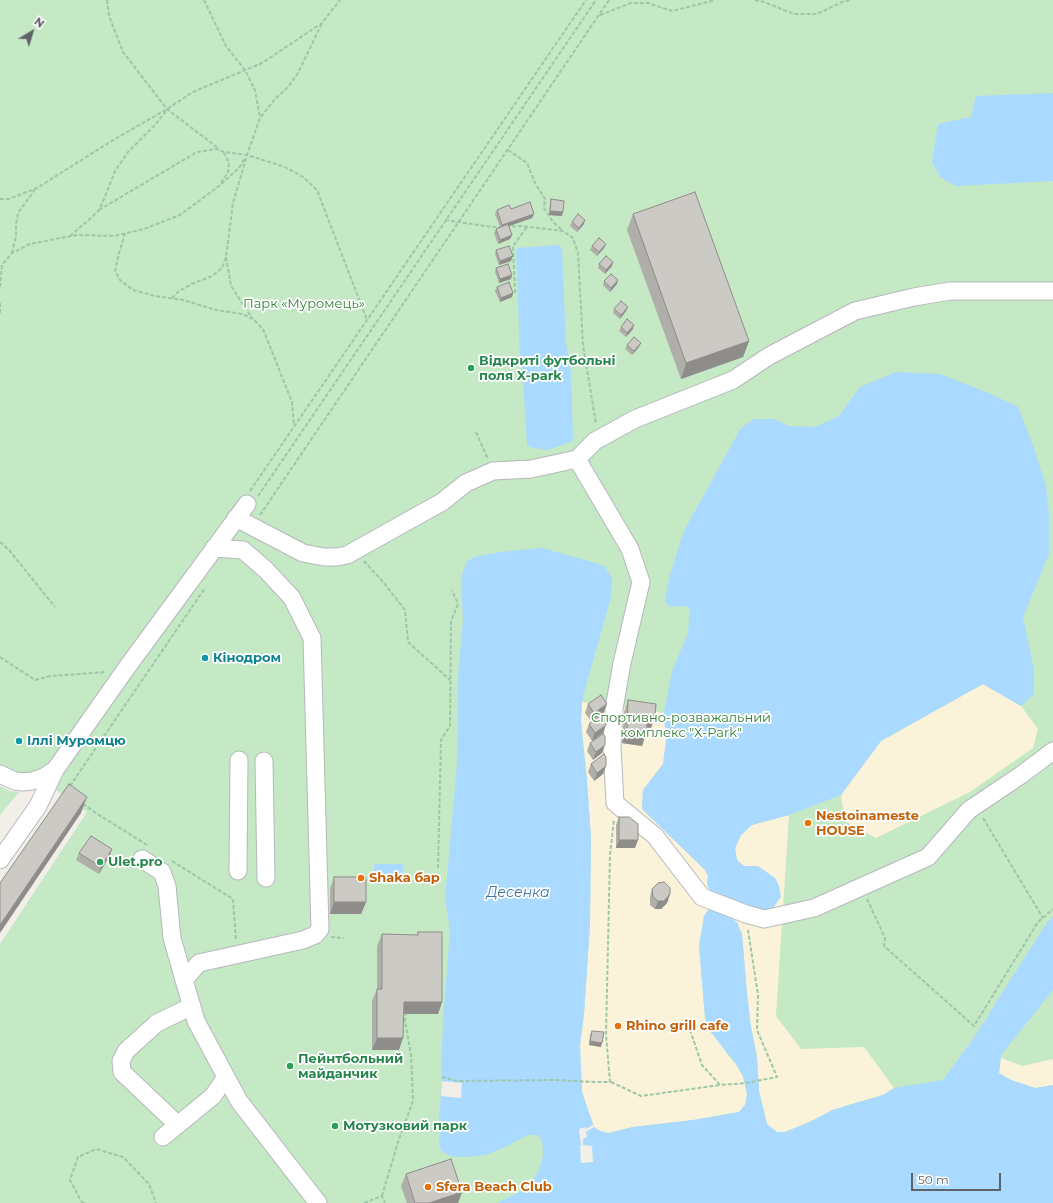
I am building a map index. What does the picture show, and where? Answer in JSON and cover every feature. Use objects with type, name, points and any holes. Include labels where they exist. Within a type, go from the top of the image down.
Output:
[{"type":"street","points":[[236,518],[303,553],[324,557],[347,555],[442,502],[466,483],[493,471],[531,469],[578,459],[595,441],[635,419],[733,380],[769,356],[855,312],[914,297],[950,291],[1053,291]]},
{"type":"street","points":[[578,459],[630,549],[641,582],[622,663],[614,709],[612,747],[615,802],[655,836],[702,896],[746,914],[764,918],[814,908],[928,857],[969,810],[1053,751]]},
{"type":"street","points":[[2,858],[38,806],[55,770],[125,670],[247,504]]},
{"type":"street","points":[[184,980],[199,963],[303,940],[315,935],[320,930],[312,638],[292,598],[266,570],[243,550],[214,548]]},
{"type":"street","points":[[238,871],[239,760]]},
{"type":"street","points":[[264,760],[266,878]]},
{"type":"street","points":[[0,774],[15,781],[23,782],[44,778],[55,770]]},
{"type":"street","points":[[142,859],[162,872],[167,886],[172,938],[196,1021],[240,1101],[318,1203]]},
{"type":"street","points":[[178,1125],[122,1072],[121,1061],[126,1051],[158,1023],[192,1006]]},
{"type":"street","points":[[163,1137],[213,1096],[226,1077]]},
{"type":"path","points":[[107,0],[109,16],[123,52],[167,109],[224,152],[229,162],[228,172],[219,186]]},
{"type":"path","points":[[204,0],[226,46],[245,70],[255,90],[260,118]]},
{"type":"path","points":[[172,298],[180,291],[212,276],[222,268],[226,256],[232,203],[260,118],[275,99],[288,87],[298,73],[322,23],[340,0]]},
{"type":"path","points":[[586,0],[247,495],[247,504],[254,501],[596,0]]},
{"type":"path","points":[[257,520],[609,0]]},
{"type":"path","points":[[598,15],[631,3],[648,3],[672,11],[715,0]]},
{"type":"path","points":[[755,0],[794,14],[817,14],[842,2],[851,0]]},
{"type":"path","points":[[0,199],[9,198],[37,188],[193,92],[262,63],[322,23]]},
{"type":"path","points":[[70,236],[98,210],[115,171],[124,158],[167,109]]},
{"type":"path","points":[[98,210],[197,152],[217,149],[224,152],[247,155],[285,167],[303,177],[317,190],[366,320]]},
{"type":"path","points":[[508,150],[527,163],[535,183],[545,199],[544,208],[553,222],[563,232],[573,238],[578,253],[583,345],[596,422],[595,441]]},
{"type":"path","points":[[0,287],[1,264],[12,252],[30,244],[70,236],[114,236],[144,229],[180,215],[219,186],[239,168],[247,155]]},
{"type":"path","points":[[12,252],[16,236],[18,213],[37,188]]},
{"type":"path","points":[[445,220],[492,227],[527,227],[563,232]]},
{"type":"path","points":[[515,293],[513,246],[527,227]]},
{"type":"path","points":[[126,233],[115,272],[120,280],[133,290],[155,296],[183,300],[216,310],[242,314],[253,319]]},
{"type":"path","points":[[226,256],[231,286],[253,319],[263,329],[292,402],[294,426]]},
{"type":"path","points":[[0,303],[0,313]]},
{"type":"path","points":[[476,432],[493,471]]},
{"type":"path","points":[[0,542],[9,550],[55,608]]},
{"type":"path","points":[[354,551],[384,583],[405,610],[408,642],[450,680]]},
{"type":"path","points":[[66,791],[205,588]]},
{"type":"path","points":[[438,868],[441,740],[450,726],[451,620],[458,604],[452,590]]},
{"type":"path","points":[[0,657],[35,680],[51,676],[125,670]]},
{"type":"path","points":[[78,800],[96,814]]},
{"type":"path","points":[[610,1082],[607,1027],[610,854],[615,802]]},
{"type":"path","points":[[976,806],[1043,918]]},
{"type":"path","points":[[861,888],[885,938],[884,946],[974,1026],[1038,922],[1053,909]]},
{"type":"path","points":[[233,899],[237,954]]},
{"type":"path","points":[[442,1077],[458,1080],[554,1080],[610,1082],[641,1096],[720,1085],[746,1083],[777,1077],[757,1030],[758,995],[746,914]]},
{"type":"path","points":[[385,1203],[382,1196],[398,1142],[413,1101],[411,1055],[405,1020],[407,1006]]},
{"type":"path","points":[[688,1024],[702,1065],[720,1085]]},
{"type":"path","points":[[84,1203],[81,1201],[70,1180],[78,1157],[96,1149],[122,1158],[149,1184],[156,1203]]},
{"type":"path","points":[[364,1203],[382,1196]]},
{"type":"green space","name":"Парк «Муромець»","points":[[0,0],[1053,0],[1053,1115],[657,1203],[0,1203],[0,944],[87,812],[56,790],[26,790],[0,780]]},
{"type":"green space","points":[[0,786],[10,791],[19,792],[0,815]]},
{"type":"sand","points":[[983,684],[1021,706],[1038,729],[1033,748],[970,792],[876,838],[845,821],[841,795],[881,741]]},
{"type":"sand","points":[[582,702],[664,713],[666,741],[663,764],[643,790],[642,809],[705,870],[708,876],[707,885],[758,866],[744,866],[737,860],[735,848],[741,835],[752,825],[789,815],[776,1016],[801,1049],[864,1047],[894,1088],[883,1095],[848,1105],[785,1132],[777,1132],[772,1129],[767,1124],[759,1091],[757,1057],[751,1027],[742,934],[704,916],[699,946],[705,1018],[727,1054],[736,1064],[743,1076],[747,1094],[745,1105],[739,1112],[693,1120],[633,1127],[608,1133],[600,1131],[594,1127],[582,1092],[580,1045],[584,1014],[590,925],[591,838],[581,721]]},
{"type":"sand","points":[[1001,1058],[1022,1066],[1053,1059],[1053,1085],[1035,1088],[1011,1080],[999,1073]]},
{"type":"water","points":[[1053,93],[1053,181],[956,186],[940,177],[932,162],[938,124],[971,117],[976,96]]},
{"type":"water","points":[[559,245],[562,249],[566,343],[571,372],[573,439],[571,442],[547,450],[530,447],[527,445],[523,378],[520,356],[516,250],[517,248]]},
{"type":"water","points":[[896,372],[940,374],[991,394],[1018,407],[1033,445],[1046,486],[1049,514],[1049,554],[1023,617],[1034,670],[1034,694],[1021,706],[983,684],[881,741],[841,795],[789,815],[752,825],[741,835],[735,848],[737,860],[744,866],[758,866],[775,878],[779,886],[781,897],[773,908],[762,913],[713,896],[707,885],[708,876],[705,870],[642,809],[643,790],[663,764],[666,741],[664,713],[672,671],[688,633],[690,610],[686,606],[670,607],[665,601],[669,578],[684,531],[741,428],[754,419],[774,419],[789,426],[815,427],[839,416],[860,387]]},
{"type":"water","name":"Десенка","points":[[542,548],[596,563],[605,567],[612,578],[611,597],[582,702],[581,721],[591,838],[590,925],[584,1014],[580,1045],[582,1092],[594,1127],[600,1131],[608,1133],[633,1127],[693,1120],[739,1112],[745,1105],[747,1094],[743,1076],[736,1064],[709,1030],[705,1018],[699,946],[704,916],[708,910],[714,906],[737,922],[742,934],[751,1027],[757,1057],[759,1091],[767,1124],[777,1132],[785,1132],[810,1122],[832,1110],[883,1095],[894,1088],[943,1080],[975,1036],[1048,921],[1053,917],[1053,990],[1001,1055],[999,1073],[1011,1080],[1035,1088],[1053,1085],[1053,1203],[497,1203],[524,1190],[533,1180],[539,1170],[543,1155],[542,1140],[538,1135],[528,1135],[486,1155],[454,1157],[444,1153],[440,1149],[439,1119],[442,1081],[441,1064],[450,929],[445,899],[457,765],[458,675],[463,621],[461,581],[467,562],[474,557],[500,552]]},
{"type":"water","points":[[374,864],[403,864],[403,877],[374,877]]},
{"type":"pier","points":[[442,1081],[462,1083],[461,1098],[441,1096]]},
{"type":"pier","points":[[593,1125],[594,1127],[586,1132],[587,1137],[583,1139],[583,1145],[592,1146],[593,1162],[581,1163],[579,1129],[585,1127],[586,1129]]},
{"type":"building","points":[[695,192],[749,341],[686,363],[633,214]]},
{"type":"building","points":[[551,199],[564,201],[563,212],[550,211]]},
{"type":"building","points":[[530,202],[534,214],[502,225],[497,210],[509,205],[511,209]]},
{"type":"building","points":[[578,214],[585,220],[579,228],[572,222]]},
{"type":"building","points":[[508,224],[512,235],[500,240],[496,229]]},
{"type":"building","points":[[599,238],[606,244],[599,252],[592,246]]},
{"type":"building","points":[[509,246],[513,256],[500,261],[496,250]]},
{"type":"building","points":[[606,256],[613,262],[606,270],[599,264]]},
{"type":"building","points":[[508,264],[512,275],[500,279],[496,268]]},
{"type":"building","points":[[611,274],[618,280],[611,288],[604,281]]},
{"type":"building","points":[[509,282],[513,293],[501,298],[497,287]]},
{"type":"building","points":[[621,301],[628,307],[621,315],[614,309]]},
{"type":"building","points":[[627,319],[634,325],[627,333],[621,327]]},
{"type":"building","points":[[634,337],[641,343],[634,351],[627,345]]},
{"type":"building","points":[[601,695],[607,704],[594,713],[588,704]]},
{"type":"building","points":[[628,700],[656,704],[655,715],[648,715],[646,734],[627,731]]},
{"type":"building","points":[[602,714],[606,719],[606,725],[595,733],[589,724]]},
{"type":"building","points":[[603,734],[605,736],[605,745],[596,752],[590,743]]},
{"type":"building","points":[[604,754],[606,757],[606,766],[597,773],[591,764]]},
{"type":"building","points":[[69,784],[87,797],[0,925],[0,883]]},
{"type":"building","points":[[619,817],[629,817],[638,824],[638,840],[619,840]]},
{"type":"building","points":[[91,836],[112,849],[101,867],[79,853]]},
{"type":"building","points":[[334,877],[366,877],[366,902],[334,902]]},
{"type":"building","points":[[664,882],[670,888],[670,894],[664,901],[658,901],[653,897],[652,889],[658,883]]},
{"type":"building","points":[[418,932],[442,932],[442,1002],[404,1002],[403,1038],[377,1038],[377,989],[382,989],[382,934],[418,935]]},
{"type":"building","points":[[592,1031],[604,1032],[602,1043],[590,1041]]},
{"type":"building","points":[[451,1159],[462,1192],[429,1203],[415,1203],[406,1174]]},
{"type":"place","name":"Відкриті футбольні поля X-park","points":[[471,368]]},
{"type":"place","name":"Кінодром","points":[[205,658]]},
{"type":"place","name":"Іллі Муромцю","points":[[19,741]]},
{"type":"place","name":"Nestoinameste HOUSE","points":[[808,823]]},
{"type":"place","name":"Ulet.pro","points":[[100,862]]},
{"type":"place","name":"Shaka бар","points":[[361,878]]},
{"type":"place","name":"Rhino grill cafe","points":[[618,1026]]},
{"type":"place","name":"Пейнтбольний майданчик","points":[[290,1066]]},
{"type":"place","name":"Мотузковий парк","points":[[335,1126]]},
{"type":"place","name":"Sfera Beach Club","points":[[428,1187]]},
{"type":"park label","name":"Спортивно-розважальний комплекс \"Х-Park\"","points":[[681,726]]}]
